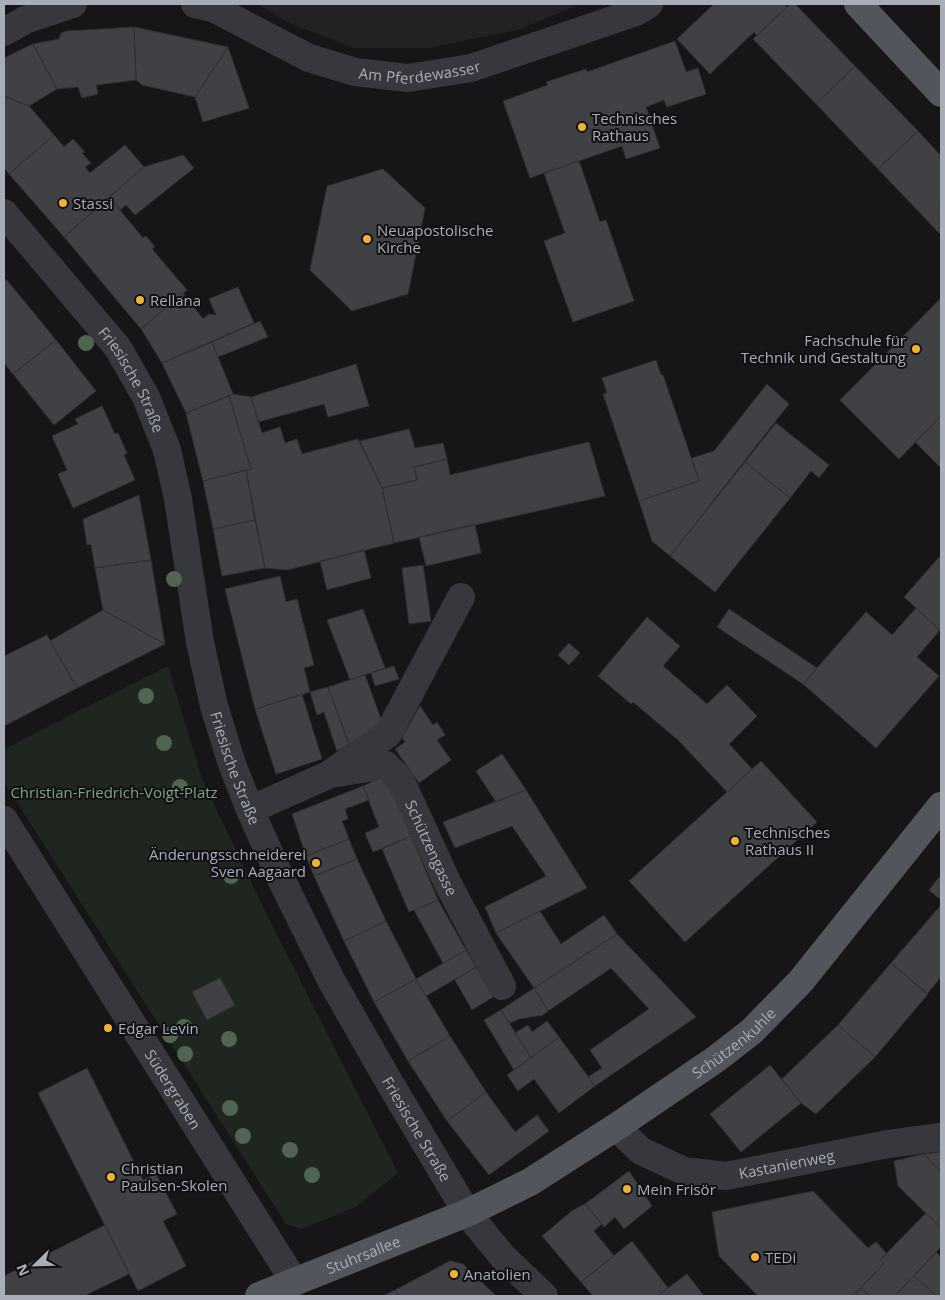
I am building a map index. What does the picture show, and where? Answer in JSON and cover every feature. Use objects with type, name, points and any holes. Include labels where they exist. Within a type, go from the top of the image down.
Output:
[{"type":"main road","points":[[858,4],[941,92]]},
{"type":"main road","name":"Schützenkuhle","points":[[467,1213],[530,1182],[616,1127],[716,1059],[752,1031],[801,981],[941,806]]},
{"type":"main road","name":"Stuhrsallee","points":[[259,1296],[467,1213]]},
{"type":"street","points":[[4,32],[25,20],[73,4]]},
{"type":"street","name":"Am Pferdewasser","points":[[195,4],[213,8],[309,58],[355,72],[408,78],[471,68],[636,12],[649,4]]},
{"type":"street","name":"Friesische Straße","points":[[4,213],[118,348],[146,396],[167,450],[178,499],[200,642],[214,706],[232,764],[281,879],[331,980],[467,1213],[503,1257],[544,1296]]},
{"type":"street","name":"Schützengasse","points":[[250,810],[328,775],[388,734],[461,597]]},
{"type":"street","name":"Schützengasse","points":[[328,775],[386,765],[401,780],[448,884],[502,986]]},
{"type":"street","name":"Südergraben","points":[[4,820],[294,1281]]},
{"type":"street","name":"Kastanienweg","points":[[616,1127],[641,1151],[684,1171],[726,1176],[888,1144],[941,1137]]},
{"type":"shaded area","points":[[257,4],[580,4],[520,29],[430,48],[354,48],[289,23]]},
{"type":"green space","name":"Christian-Friedrich-Voigt-Platz","points":[[168,666],[202,779],[266,913],[398,1173],[356,1207],[302,1229],[286,1224],[4,782],[4,749]]},
{"type":"building","points":[[714,4],[784,4],[787,7],[757,36],[754,32],[710,74],[677,39]]},
{"type":"building","points":[[790,4],[795,4],[855,66],[816,104],[753,39]]},
{"type":"building","points":[[134,27],[136,80],[96,85],[98,94],[82,98],[78,87],[57,89],[33,44],[59,39],[61,33],[67,31]]},
{"type":"building","points":[[134,27],[228,47],[195,97],[142,85],[136,80]]},
{"type":"building","name":"Technisches Rathaus","points":[[675,41],[686,72],[698,68],[706,94],[667,107],[664,100],[646,107],[660,148],[626,159],[622,146],[530,178],[503,101],[548,85],[546,82],[586,69],[587,72]]},
{"type":"building","points":[[33,44],[57,89],[29,106],[4,96],[4,58]]},
{"type":"building","points":[[228,47],[249,108],[203,122],[195,97]]},
{"type":"building","points":[[855,66],[918,131],[878,169],[816,104]]},
{"type":"building","points":[[4,96],[29,106],[54,135],[9,174],[4,168]]},
{"type":"building","points":[[918,131],[941,156],[940,234],[878,169]]},
{"type":"building","points":[[54,135],[64,147],[73,139],[85,152],[82,153],[91,163],[85,167],[90,173],[125,145],[144,167],[64,237],[9,174]]},
{"type":"building","points":[[183,155],[194,168],[135,215],[126,205],[120,210],[109,197],[144,167]]},
{"type":"building","points":[[579,161],[600,222],[606,220],[634,301],[573,322],[544,241],[565,233],[544,173]]},
{"type":"building","name":"Neuapostolische Kirche","points":[[383,169],[425,208],[408,294],[352,311],[310,270],[327,186]]},
{"type":"building","points":[[109,197],[143,238],[146,236],[155,247],[152,249],[187,290],[141,329],[64,237]]},
{"type":"building","points":[[6,279],[56,340],[13,374],[4,363],[4,281]]},
{"type":"building","points":[[238,287],[254,323],[162,363],[141,329],[183,293],[203,319],[209,314],[216,315],[209,299]]},
{"type":"building","name":"Fachschule für Technik und Gestaltung","points":[[941,298],[941,416],[899,459],[840,400]]},
{"type":"building","points":[[260,321],[268,337],[218,357],[212,342]]},
{"type":"building","points":[[56,340],[96,391],[54,425],[13,374]]},
{"type":"building","points":[[212,342],[233,394],[186,413],[162,363]]},
{"type":"building","points":[[656,360],[661,375],[663,375],[699,481],[639,501],[603,394],[607,393],[602,378]]},
{"type":"building","points":[[356,364],[369,406],[328,417],[324,404],[258,422],[251,397]]},
{"type":"building","points":[[767,384],[789,404],[670,556],[652,541],[639,501],[699,481],[692,458],[714,451]]},
{"type":"building","points":[[233,394],[251,397],[262,433],[280,427],[285,443],[297,439],[302,454],[358,439],[382,488],[394,543],[287,570],[265,568],[246,470],[251,469],[229,396]]},
{"type":"building","points":[[229,396],[251,469],[203,481],[186,413]]},
{"type":"building","points":[[102,406],[115,434],[118,433],[127,453],[124,455],[135,480],[73,508],[58,474],[67,470],[52,436],[78,424],[75,419]]},
{"type":"building","points":[[941,416],[941,468],[915,442]]},
{"type":"building","points":[[776,423],[829,465],[819,478],[811,471],[790,498],[745,462]]},
{"type":"building","points":[[409,429],[415,448],[443,443],[447,459],[414,467],[417,480],[382,488],[360,441]]},
{"type":"building","points":[[589,442],[605,496],[394,543],[382,488],[417,480],[414,467],[447,459],[450,475]]},
{"type":"building","points":[[745,462],[790,498],[715,592],[670,556]]},
{"type":"building","points":[[246,470],[255,520],[213,529],[203,481]]},
{"type":"building","points":[[139,495],[151,560],[95,568],[91,544],[87,545],[83,519]]},
{"type":"building","points":[[255,520],[265,568],[222,576],[213,529]]},
{"type":"building","points":[[475,524],[481,553],[426,566],[419,537]]},
{"type":"building","points":[[364,550],[371,578],[327,590],[320,561]]},
{"type":"building","points":[[941,555],[941,631],[904,597]]},
{"type":"building","points":[[151,560],[165,644],[103,610],[95,568]]},
{"type":"building","points":[[423,565],[431,621],[409,624],[402,568]]},
{"type":"building","points":[[280,576],[286,602],[297,599],[314,665],[304,668],[310,692],[255,709],[225,589]]},
{"type":"building","points":[[916,608],[940,630],[917,657],[939,676],[876,748],[803,684],[866,612],[892,635]]},
{"type":"building","points":[[363,609],[385,668],[350,680],[327,620]]},
{"type":"building","points":[[729,609],[817,668],[803,684],[717,627]]},
{"type":"building","points":[[103,610],[165,644],[77,688],[50,641]]},
{"type":"building","points":[[647,617],[680,646],[663,666],[707,704],[727,685],[757,716],[729,744],[752,769],[727,792],[677,739],[598,676]]},
{"type":"building","points":[[47,635],[77,688],[4,726],[4,656]]},
{"type":"building","points":[[569,643],[580,653],[569,665],[558,655]]},
{"type":"building","points":[[394,666],[399,679],[375,686],[371,673]]},
{"type":"building","points":[[365,675],[383,725],[349,744],[328,687]]},
{"type":"building","points":[[328,687],[349,744],[337,751],[324,712],[317,715],[310,692]]},
{"type":"building","points":[[302,694],[322,759],[276,774],[255,709]]},
{"type":"building","points":[[420,706],[433,725],[437,722],[445,735],[437,740],[451,760],[419,783],[395,749],[405,742],[402,738]]},
{"type":"building","points":[[502,754],[526,790],[496,802],[476,771]]},
{"type":"building","name":"Technisches Rathaus II","points":[[761,761],[817,822],[685,942],[629,881]]},
{"type":"building","points":[[386,776],[411,836],[373,852],[365,833],[379,827],[363,786]]},
{"type":"building","points":[[363,786],[369,800],[345,809],[348,819],[342,821],[349,839],[306,856],[292,814]]},
{"type":"building","points":[[526,790],[587,888],[496,933],[485,907],[546,876],[512,826],[455,848],[443,822]]},
{"type":"building","points":[[411,836],[438,900],[409,912],[382,849]]},
{"type":"building","points":[[349,839],[357,859],[314,876],[306,856]]},
{"type":"building","points":[[357,859],[386,921],[344,941],[314,876]]},
{"type":"building","points":[[941,875],[941,900],[929,890]]},
{"type":"building","points":[[438,900],[466,950],[443,963],[414,910]]},
{"type":"building","points":[[941,905],[941,977],[927,994],[891,963]]},
{"type":"building","points":[[540,911],[561,944],[604,915],[617,934],[534,988],[496,933]]},
{"type":"building","points":[[386,921],[416,979],[374,1002],[344,941]]},
{"type":"building","points":[[617,934],[696,1017],[595,1086],[588,1077],[602,1068],[590,1050],[649,1009],[611,968],[548,1011],[534,988]]},
{"type":"building","points":[[466,950],[476,967],[426,996],[416,979]]},
{"type":"building","points":[[891,963],[928,994],[875,1057],[838,1025]]},
{"type":"building","points":[[476,967],[493,997],[472,1010],[455,980]]},
{"type":"building","points":[[220,978],[235,1005],[207,1020],[192,992]]},
{"type":"building","points":[[416,979],[450,1036],[408,1061],[374,1002]]},
{"type":"building","points":[[534,988],[548,1011],[543,1015],[519,1019],[510,1023],[501,1010]]},
{"type":"building","points":[[501,1010],[531,1058],[514,1070],[484,1020]]},
{"type":"building","points":[[547,1021],[559,1037],[531,1058],[515,1033],[528,1025],[532,1032]]},
{"type":"building","points":[[838,1025],[875,1057],[816,1114],[801,1103],[782,1079]]},
{"type":"building","points":[[450,1036],[486,1092],[447,1121],[408,1061]]},
{"type":"building","points":[[559,1037],[595,1086],[559,1113],[534,1079],[518,1091],[507,1075]]},
{"type":"building","points":[[770,1065],[801,1103],[741,1152],[710,1114]]},
{"type":"building","name":"Christian Paulsen-Skolen","points":[[87,1068],[143,1180],[156,1174],[177,1214],[163,1221],[186,1266],[138,1291],[38,1093]]},
{"type":"building","points":[[486,1092],[515,1132],[537,1115],[549,1131],[489,1175],[447,1121]]},
{"type":"building","points":[[941,1152],[941,1172],[924,1154]]},
{"type":"building","points":[[924,1154],[941,1172],[941,1228],[898,1186],[894,1161]]},
{"type":"building","points":[[629,1171],[652,1206],[624,1229],[615,1217],[604,1227],[585,1204]]},
{"type":"building","points":[[813,1191],[868,1248],[876,1242],[887,1254],[880,1260],[884,1264],[852,1296],[758,1296],[719,1256],[712,1212]]},
{"type":"building","points":[[585,1204],[602,1224],[594,1231],[614,1256],[581,1282],[542,1236],[573,1210]]},
{"type":"building","points":[[926,1213],[941,1228],[941,1247],[895,1296],[870,1296],[861,1288],[884,1264],[880,1260]]},
{"type":"building","points":[[105,1225],[129,1274],[84,1296],[4,1296],[4,1276]]},
{"type":"building","points":[[632,1241],[668,1288],[658,1296],[593,1296],[581,1282]]},
{"type":"building","points":[[936,1252],[941,1257],[941,1296],[937,1296],[914,1276]]},
{"type":"building","points":[[450,1261],[463,1264],[496,1296],[399,1296],[395,1290]]},
{"type":"building","points":[[687,1274],[704,1296],[658,1296],[668,1288]]},
{"type":"building","points":[[914,1276],[937,1296],[895,1296]]},
{"type":"building","points":[[861,1288],[870,1296],[852,1296]]},
{"type":"building","points":[[395,1290],[399,1296],[383,1296]]},
{"type":"place","name":"Technisches Rathaus","points":[[582,127]]},
{"type":"place","name":"Stassi","points":[[63,203]]},
{"type":"place","name":"Neuapostolische Kirche","points":[[367,239]]},
{"type":"place","name":"Rellana","points":[[140,300]]},
{"type":"place","name":"Fachschule für Technik und Gestaltung","points":[[916,349]]},
{"type":"place","name":"Technisches Rathaus II","points":[[735,841]]},
{"type":"place","name":"Änderungsschneiderei Sven Aagaard","points":[[316,863]]},
{"type":"place","name":"Edgar Levin","points":[[108,1028]]},
{"type":"place","name":"Christian Paulsen-Skolen","points":[[111,1177]]},
{"type":"place","name":"Mein Frisör","points":[[627,1189]]},
{"type":"place","name":"TEDi","points":[[755,1257]]},
{"type":"place","name":"Anatolien","points":[[454,1274]]}]
